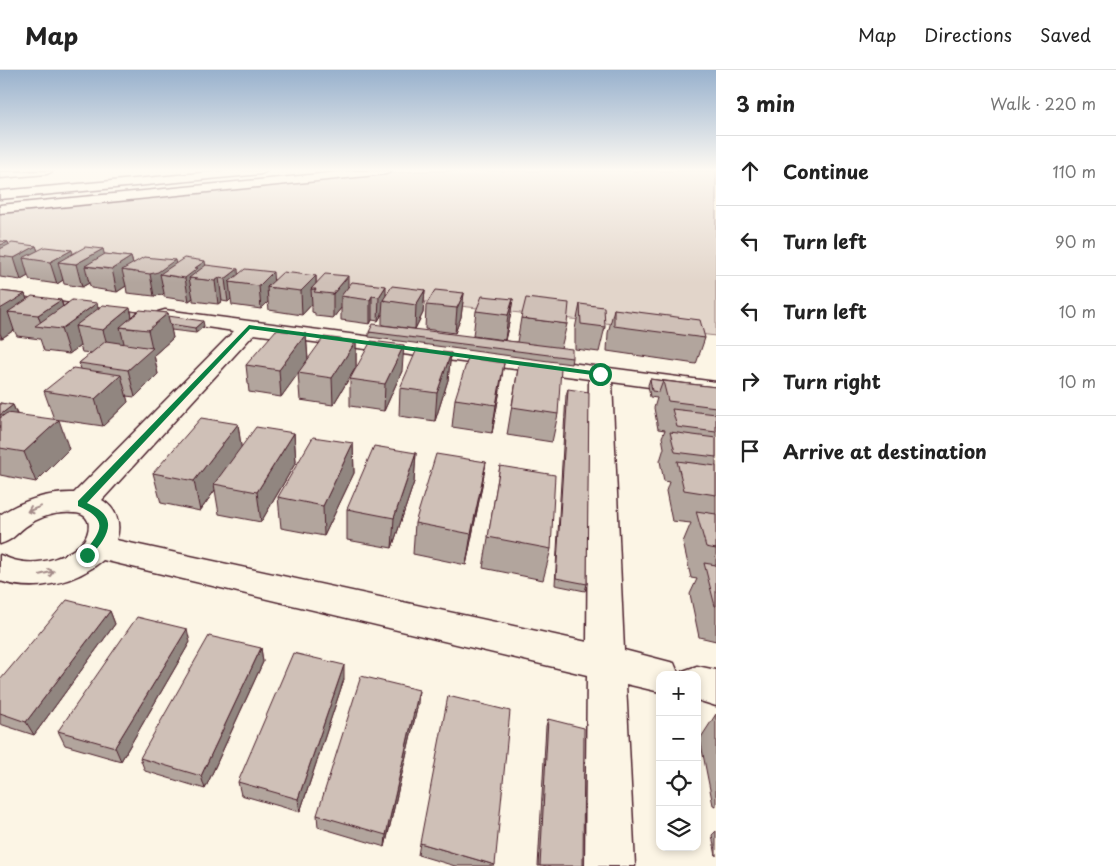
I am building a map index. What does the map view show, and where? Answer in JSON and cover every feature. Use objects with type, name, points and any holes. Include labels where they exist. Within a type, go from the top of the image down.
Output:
[{"type":"main road","points":[[144,313],[716,389]]},
{"type":"main road","points":[[81,504],[249,327]]},
{"type":"main road","points":[[600,374],[610,866]]},
{"type":"main road","points":[[2,528],[25,513],[48,505],[70,502],[90,506],[102,516],[104,530],[96,547],[77,562],[52,572],[38,575],[5,576]]},
{"type":"main road","points":[[96,547],[656,674]]},
{"type":"main road","points":[[701,684],[716,688]]},
{"type":"shaded area","points":[[39,208],[716,208],[716,336],[0,252],[0,212]]},
{"type":"building","points":[[0,241],[8,242],[0,245]]},
{"type":"building","points":[[12,243],[36,246],[14,258],[0,256],[0,249]]},
{"type":"building","points":[[45,247],[72,250],[50,262],[23,258]]},
{"type":"building","points":[[85,247],[103,249],[76,264],[58,262]]},
{"type":"building","points":[[105,254],[131,257],[112,269],[85,266]]},
{"type":"building","points":[[144,257],[175,260],[158,272],[150,274],[122,270]]},
{"type":"building","points":[[184,258],[205,261],[185,278],[160,274]]},
{"type":"building","points":[[206,265],[238,269],[225,279],[219,278],[215,281],[189,278]]},
{"type":"building","points":[[245,269],[273,272],[259,286],[229,282]]},
{"type":"building","points":[[283,272],[316,276],[301,291],[267,287]]},
{"type":"building","points":[[325,274],[348,276],[333,294],[314,292],[316,289],[311,289]]},
{"type":"building","points":[[352,282],[386,286],[379,297],[372,296],[370,300],[341,296]]},
{"type":"building","points":[[392,286],[425,290],[416,305],[383,300]]},
{"type":"building","points":[[435,290],[464,293],[457,308],[426,305]]},
{"type":"building","points":[[0,291],[25,294],[0,309]]},
{"type":"building","points":[[32,296],[61,300],[38,315],[8,312]]},
{"type":"building","points":[[482,296],[513,299],[508,315],[476,311]]},
{"type":"building","points":[[526,298],[569,303],[567,324],[521,318]]},
{"type":"building","points":[[72,300],[97,303],[61,329],[35,326]]},
{"type":"building","points":[[580,304],[604,307],[605,327],[581,324]]},
{"type":"building","points":[[103,305],[130,308],[103,330],[75,326]]},
{"type":"building","points":[[614,309],[700,320],[705,338],[614,326]]},
{"type":"building","points":[[140,310],[168,313],[148,330],[120,327]]},
{"type":"building","points":[[131,311],[138,312],[132,317]]},
{"type":"building","points":[[168,316],[203,321],[195,328],[170,324]]},
{"type":"building","points":[[373,324],[572,349],[572,358],[369,332]]},
{"type":"building","points":[[276,330],[306,334],[279,370],[246,365]]},
{"type":"building","points":[[324,337],[356,341],[332,378],[298,373]]},
{"type":"building","points":[[106,341],[153,348],[128,370],[79,363]]},
{"type":"building","points":[[371,341],[404,345],[385,384],[350,379]]},
{"type":"building","points":[[417,349],[451,353],[437,393],[400,388]]},
{"type":"building","points":[[468,358],[504,363],[496,405],[455,399]]},
{"type":"building","points":[[519,362],[561,368],[558,414],[512,407]]},
{"type":"building","points":[[73,368],[121,375],[95,399],[44,391]]},
{"type":"building","points":[[650,379],[663,381],[659,392],[652,391]]},
{"type":"building","points":[[663,381],[716,387],[716,407],[668,401]]},
{"type":"building","points":[[568,389],[589,392],[587,584],[556,578]]},
{"type":"building","points":[[0,403],[13,405],[0,415]]},
{"type":"building","points":[[672,409],[716,414],[716,432],[677,427]]},
{"type":"building","points":[[7,413],[59,420],[24,452],[0,448],[0,418]]},
{"type":"building","points":[[201,418],[238,424],[194,481],[153,473]]},
{"type":"building","points":[[256,427],[294,433],[257,492],[214,484]]},
{"type":"building","points":[[670,432],[716,438],[716,457],[675,452]]},
{"type":"building","points":[[313,437],[353,443],[323,506],[278,497]]},
{"type":"building","points":[[374,446],[416,453],[394,518],[347,509]]},
{"type":"building","points":[[436,454],[486,462],[471,534],[415,523]]},
{"type":"building","points":[[677,461],[716,466],[716,495],[684,490]]},
{"type":"building","points":[[500,466],[555,475],[551,549],[488,537]]},
{"type":"building","points":[[696,511],[716,514],[716,549],[706,547]]},
{"type":"building","points":[[704,563],[716,565],[716,606],[715,606]]},
{"type":"building","points":[[67,600],[110,611],[26,722],[0,713],[0,680]]},
{"type":"building","points":[[137,617],[187,629],[115,747],[58,731]]},
{"type":"building","points":[[209,636],[261,648],[201,776],[140,758]]},
{"type":"building","points":[[293,653],[344,665],[298,799],[238,782]]},
{"type":"building","points":[[361,676],[419,690],[386,835],[317,815]]},
{"type":"building","points":[[448,696],[510,711],[495,865],[420,843]]},
{"type":"building","points":[[548,719],[584,728],[583,866],[540,866]]},
{"type":"route","points":[[87,555],[96,547],[101,538],[104,523],[102,516],[97,510],[81,504],[249,327],[600,374]]}]
